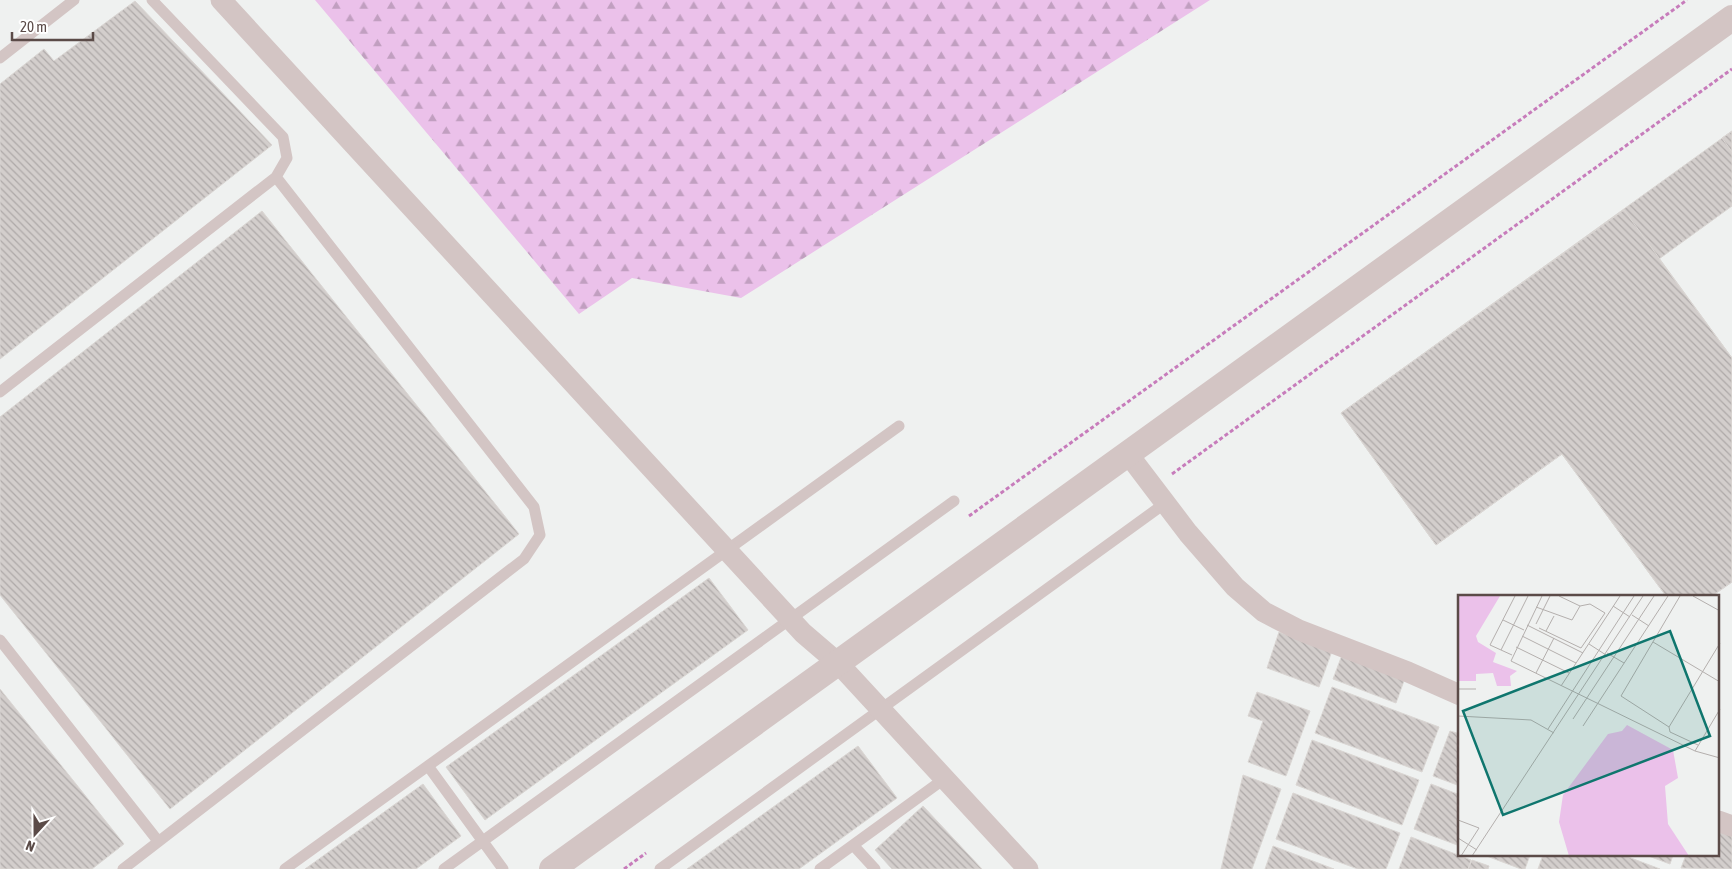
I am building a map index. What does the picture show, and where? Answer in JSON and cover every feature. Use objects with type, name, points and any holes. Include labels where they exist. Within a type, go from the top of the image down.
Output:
[{"type":"street","points":[[221,0],[802,633],[838,663],[1028,869]]},
{"type":"street","points":[[552,869],[1732,18]]},
{"type":"street","points":[[1128,454],[1158,496],[1235,587],[1264,612],[1299,630],[1408,672],[1458,694]]},
{"type":"street","points":[[1720,822],[1732,826]]},
{"type":"lane","points":[[0,58],[74,0]]},
{"type":"lane","points":[[0,392],[276,177],[287,158],[283,136],[152,0]]},
{"type":"lane","points":[[123,869],[524,559],[540,535],[534,507],[276,177]]},
{"type":"lane","points":[[285,869],[899,426]]},
{"type":"lane","points":[[660,869],[880,709],[1158,496]]},
{"type":"lane","points":[[444,869],[954,501]]},
{"type":"lane","points":[[0,640],[158,841]]},
{"type":"lane","points":[[428,766],[503,869]]},
{"type":"lane","points":[[820,869],[944,779]]},
{"type":"lane","points":[[853,845],[875,869]]},
{"type":"path","points":[[961,522],[1687,0]]},
{"type":"path","points":[[1158,496],[1732,69]]},
{"type":"path","points":[[624,869],[648,852]]},
{"type":"green space","points":[[315,0],[1210,0],[741,298],[632,278],[579,314]]},
{"type":"building","points":[[135,1],[272,145],[0,359],[0,84],[44,49],[54,61]]},
{"type":"building","points":[[1732,131],[1732,152],[1722,138]]},
{"type":"building","points":[[1732,131],[1732,206],[1659,259],[1732,358],[1732,582],[1713,595],[1665,595],[1562,454],[1436,545],[1341,413]]},
{"type":"building","points":[[1624,210],[1732,358],[1732,582],[1713,595],[1665,595],[1562,454],[1436,545],[1341,413]]},
{"type":"building","points":[[262,211],[519,534],[170,809],[0,595],[0,417]]},
{"type":"building","points":[[709,578],[748,630],[485,820],[446,767]]},
{"type":"building","points":[[1279,632],[1332,651],[1319,687],[1267,668]]},
{"type":"building","points":[[1342,655],[1405,678],[1396,703],[1333,679]]},
{"type":"building","points":[[1332,687],[1439,727],[1422,772],[1315,733]]},
{"type":"building","points":[[0,689],[124,844],[92,869],[0,869]]},
{"type":"building","points":[[1257,692],[1310,711],[1286,776],[1248,762],[1263,721],[1248,716]]},
{"type":"building","points":[[1450,731],[1458,733],[1458,785],[1433,776]]},
{"type":"building","points":[[1312,740],[1419,780],[1402,825],[1296,785]]},
{"type":"building","points":[[858,746],[897,798],[799,869],[687,869]]},
{"type":"building","points":[[1243,775],[1281,789],[1252,869],[1221,869]]},
{"type":"building","points":[[423,784],[461,836],[416,869],[305,869]]},
{"type":"building","points":[[1431,784],[1458,794],[1458,845],[1414,829]]},
{"type":"building","points":[[1293,793],[1400,833],[1386,869],[1358,869],[1276,839]]},
{"type":"building","points":[[923,806],[982,869],[892,869],[875,850]]},
{"type":"building","points":[[1720,831],[1732,835],[1732,869],[1681,868],[1686,856],[1720,856]]},
{"type":"building","points":[[1411,837],[1471,860],[1468,869],[1399,869]]},
{"type":"building","points":[[1273,846],[1334,869],[1265,869]]},
{"type":"building","points":[[1487,856],[1530,856],[1525,869]]},
{"type":"building","points":[[1543,856],[1626,856],[1660,869],[1538,869]]},
{"type":"building","points":[[1649,856],[1673,856],[1670,864]]},
{"type":"building","points":[[1472,860],[1489,866],[1488,869],[1468,869]]}]
